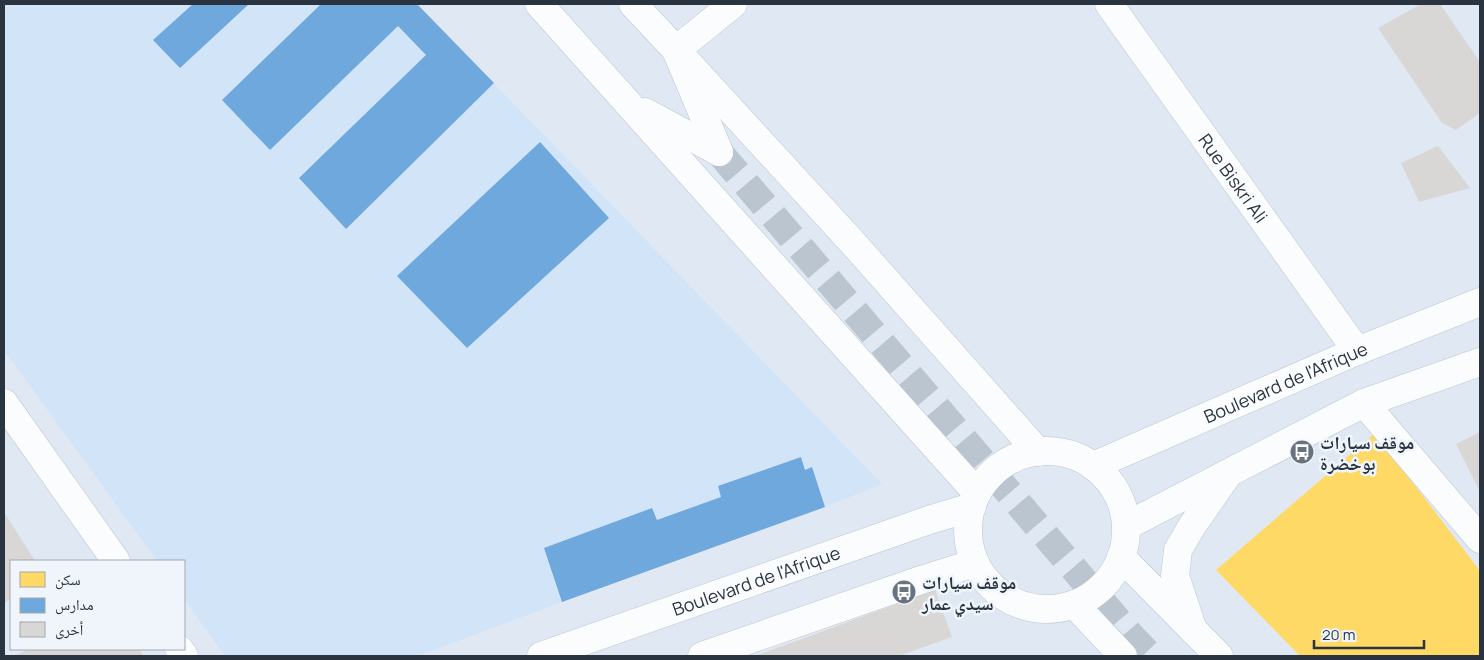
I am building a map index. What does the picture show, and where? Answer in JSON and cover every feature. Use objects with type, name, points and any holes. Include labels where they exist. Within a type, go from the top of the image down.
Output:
[{"type":"main road","points":[[539,4],[975,500]]},
{"type":"main road","points":[[633,4],[852,243],[1038,452]]},
{"type":"main road","points":[[676,50],[733,4]]},
{"type":"main road","name":"Rue Biskri Ali","points":[[1109,4],[1357,351]]},
{"type":"main road","points":[[628,103],[719,152],[676,50]]},
{"type":"main road","name":"Boulevard de l'Afrique","points":[[1093,466],[1357,351],[1480,302]]},
{"type":"main road","points":[[1126,526],[1364,404],[1480,362]]},
{"type":"main road","points":[[4,402],[115,560]]},
{"type":"main road","points":[[1364,404],[1480,539]]},
{"type":"main road","points":[[1038,452],[1058,452],[1076,457],[1093,466],[1110,482],[1121,503],[1126,526],[1125,542],[1121,557],[1110,577],[1094,593],[1074,604],[1055,609],[1036,608],[1016,603],[1000,594],[985,580],[975,563],[969,545],[968,525],[975,500],[989,477],[1003,464],[1020,456],[1038,452]]},
{"type":"main road","points":[[1193,630],[1175,576],[1178,550],[1228,474]]},
{"type":"main road","name":"Boulevard de l'Afrique","points":[[541,656],[929,520],[975,500]]},
{"type":"main road","points":[[1121,557],[1219,656]]},
{"type":"main road","points":[[702,656],[975,563]]},
{"type":"main road","points":[[1074,604],[1124,656]]},
{"type":"shaded area","points":[[4,4],[417,4],[882,484],[825,507],[418,656],[225,656],[185,600],[185,560],[156,560],[4,350]]},
{"type":"building: سكن","points":[[1375,433],[1480,571],[1480,656],[1300,656],[1216,570]]},
{"type":"building: مدارس","points":[[193,4],[249,4],[180,68],[153,40]]},
{"type":"building: مدارس","points":[[321,4],[417,4],[494,83],[346,229],[299,178],[426,55],[398,26],[270,150],[222,100]]},
{"type":"building: مدارس","points":[[540,142],[609,218],[467,348],[397,276]]},
{"type":"building: مدارس","points":[[801,457],[805,470],[812,467],[825,507],[562,602],[544,548],[652,508],[657,520],[721,497],[718,486]]},
{"type":"building: أخرى","points":[[1421,4],[1440,4],[1480,62],[1480,113],[1456,130],[1442,123],[1378,28]]},
{"type":"building: أخرى","points":[[1438,146],[1470,188],[1419,202],[1401,163]]},
{"type":"building: أخرى","points":[[1480,432],[1480,492],[1456,444]]},
{"type":"building: أخرى","points":[[4,512],[34,560],[10,560],[10,600],[4,603]]},
{"type":"building: أخرى","points":[[935,590],[952,637],[899,656],[755,656]]},
{"type":"building: أخرى","points":[[27,650],[140,650],[143,656],[13,656]]},
{"type":"tunnel","points":[[719,152],[1150,656]]},
{"type":"place","name":"موقف سيارات بوخضرة","points":[[1302,452]]},
{"type":"place","name":"موقف سيارات سيدي عمار","points":[[904,592]]}]
